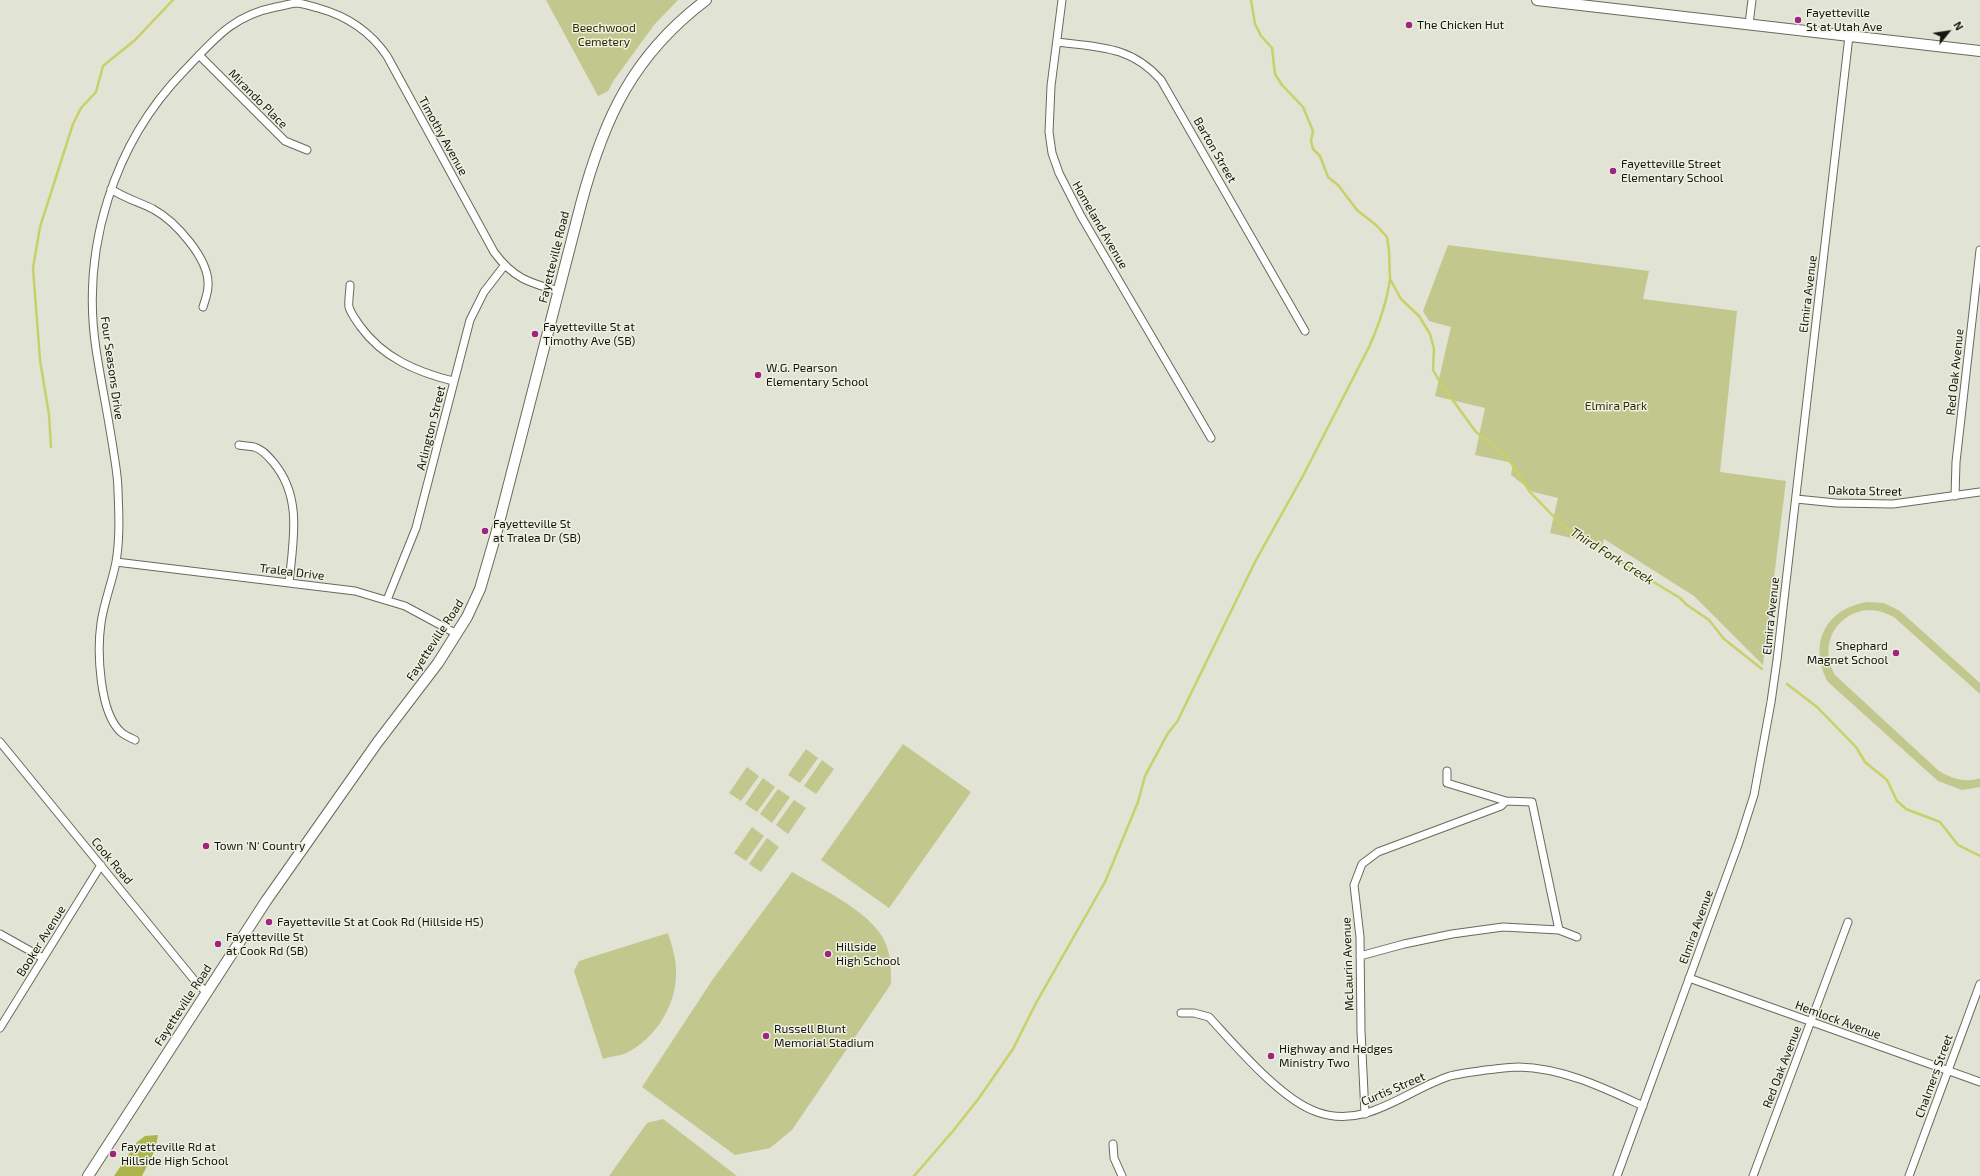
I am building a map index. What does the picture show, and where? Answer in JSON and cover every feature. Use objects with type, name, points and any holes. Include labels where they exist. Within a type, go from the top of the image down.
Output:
[{"type":"main road","name":"Fayetteville Road","points":[[88,1176],[266,901],[372,749],[422,685],[457,634],[480,589],[498,526],[594,158],[613,111],[628,84],[651,52],[674,27],[706,0]]},
{"type":"main road","points":[[1537,0],[1980,51]]},
{"type":"street","name":"Homeland Avenue","points":[[1062,0],[1051,86],[1049,132],[1052,153],[1059,173],[1081,216],[1211,438]]},
{"type":"street","points":[[1749,24],[1752,0]]},
{"type":"street","name":"Timothy Avenue","points":[[296,2],[342,16],[364,30],[380,47],[494,252],[504,266],[514,275],[524,280],[559,291]]},
{"type":"street","name":"Four Seasons Drive","points":[[135,740],[122,733],[112,716],[106,701],[99,661],[101,624],[116,562],[118,486],[96,345],[92,294],[100,232],[111,189],[120,165],[150,112],[164,93],[226,28],[241,18],[296,2]]},
{"type":"street","name":"Elmira Avenue","points":[[1617,1176],[1740,842],[1754,795],[1772,695],[1849,36]]},
{"type":"street","name":"Barton Street","points":[[1057,42],[1111,48],[1123,52],[1142,62],[1161,80],[1305,331]]},
{"type":"street","name":"Mirando Place","points":[[199,55],[285,141],[307,150]]},
{"type":"street","points":[[111,189],[154,209],[178,228],[188,239],[201,260],[209,285],[203,307]]},
{"type":"street","name":"Red Oak Avenue","points":[[1955,496],[1956,462],[1980,250]]},
{"type":"street","name":"Arlington Street","points":[[387,600],[416,528],[453,381],[474,310],[487,287],[504,266]]},
{"type":"street","points":[[350,286],[349,307],[364,330],[376,344],[398,361],[410,367],[424,373],[453,381]]},
{"type":"street","points":[[1972,326],[1980,327]]},
{"type":"street","points":[[239,445],[254,447],[263,452],[278,467],[288,488],[294,512],[289,583]]},
{"type":"street","name":"Dakota Street","points":[[1796,499],[1836,503],[1887,505],[1980,492]]},
{"type":"street","name":"Tralea Drive","points":[[116,562],[344,590],[387,600],[423,614],[457,634]]},
{"type":"street","name":"Cook Road","points":[[0,742],[195,981],[207,993]]},
{"type":"street","points":[[1447,772],[1447,782],[1506,801],[1532,802],[1559,930]]},
{"type":"street","name":"McLaurin Avenue","points":[[1365,1114],[1361,1032],[1360,956],[1354,884],[1358,870],[1366,860],[1382,850],[1501,806],[1506,801]]},
{"type":"street","name":"Booker Avenue","points":[[0,1028],[101,865]]},
{"type":"street","name":"Red Oak Avenue","points":[[1753,1176],[1848,922]]},
{"type":"street","points":[[1360,956],[1404,944],[1503,927],[1559,930],[1577,937]]},
{"type":"street","points":[[0,934],[43,958]]},
{"type":"street","name":"Hemlock Avenue","points":[[1689,978],[1980,1082]]},
{"type":"street","name":"Chalmers Street","points":[[1909,1176],[1980,984]]},
{"type":"street","name":"Curtis Street","points":[[1181,1013],[1194,1013],[1208,1017],[1292,1100],[1319,1113],[1345,1116],[1365,1114],[1381,1109],[1423,1087],[1450,1076],[1468,1072],[1519,1067],[1553,1072],[1595,1084],[1643,1106]]},
{"type":"street","points":[[1113,1144],[1114,1158],[1122,1176]]},
{"type":"green space","name":"Beechwood Cemetery","points":[[546,0],[678,0],[654,25],[614,80],[608,91],[598,96]]},
{"type":"green space","name":"Elmira Park","points":[[1448,245],[1649,271],[1643,299],[1737,311],[1720,472],[1786,481],[1763,665],[1694,596],[1604,539],[1602,545],[1550,533],[1558,498],[1533,492],[1511,475],[1513,463],[1475,455],[1485,408],[1435,396],[1451,327],[1429,321],[1423,311]]},
{"type":"green space","points":[[1867,602],[1884,603],[1900,611],[1980,683],[1980,694],[1895,618],[1880,612],[1866,611],[1852,614],[1841,622],[1833,632],[1829,645],[1829,660],[1835,675],[1939,771],[1949,776],[1964,780],[1980,778],[1980,787],[1962,790],[1938,781],[1828,682],[1822,668],[1820,654],[1820,642],[1824,630],[1831,620],[1840,612],[1852,606]]},
{"type":"green space","points":[[903,744],[971,792],[889,908],[821,860]]},
{"type":"green space","points":[[806,749],[818,758],[800,783],[788,775]]},
{"type":"green space","points":[[822,760],[834,769],[816,794],[804,786]]},
{"type":"green space","points":[[747,767],[759,776],[741,801],[729,793]]},
{"type":"green space","points":[[763,778],[775,787],[757,812],[745,804]]},
{"type":"green space","points":[[778,789],[790,797],[772,823],[760,814]]},
{"type":"green space","points":[[794,800],[806,808],[788,834],[776,825]]},
{"type":"green space","points":[[752,827],[764,836],[746,861],[734,853]]},
{"type":"green space","points":[[767,838],[779,847],[761,872],[749,864]]},
{"type":"green space","name":"Russell Blunt Memorial Stadium","points":[[792,872],[848,904],[862,914],[873,925],[883,937],[888,950],[891,984],[792,1130],[770,1148],[735,1155],[642,1087],[713,979]]},
{"type":"green space","points":[[668,933],[674,954],[676,970],[675,987],[667,1011],[660,1023],[643,1042],[632,1050],[621,1055],[603,1059],[574,971],[579,961]]},
{"type":"green space","points":[[663,1119],[737,1176],[609,1176],[647,1123]]},
{"type":"green space","points":[[158,1135],[155,1150],[142,1176],[114,1176],[137,1142],[145,1136]]},
{"type":"waterway","points":[[51,447],[49,415],[40,360],[33,268],[40,227],[73,124],[81,108],[96,92],[103,66],[135,40],[173,0]]},
{"type":"waterway","name":"Third Fork Creek","points":[[1251,0],[1255,24],[1261,36],[1272,48],[1275,74],[1282,85],[1303,107],[1313,131],[1311,141],[1313,149],[1320,156],[1328,177],[1338,185],[1357,210],[1376,225],[1387,237],[1390,279],[1401,299],[1419,316],[1430,334],[1434,349],[1433,370],[1441,384],[1476,432],[1508,458],[1530,492],[1572,533],[1605,549],[1627,566],[1680,598],[1687,605],[1709,620],[1724,639],[1762,669]]},
{"type":"waterway","points":[[914,1176],[979,1098],[1013,1049],[1036,1003],[1105,882],[1138,802],[1145,776],[1168,733],[1177,722],[1255,562],[1304,474],[1370,345],[1382,313],[1390,279]]},
{"type":"waterway","name":"Third Fork Creek","points":[[1787,684],[1817,707],[1856,747],[1865,762],[1887,780],[1897,801],[1906,809],[1940,822],[1958,845],[1980,856]]},
{"type":"place","name":"Fayetteville St at Utah Ave","points":[[1798,20]]},
{"type":"place","name":"The Chicken Hut","points":[[1409,25]]},
{"type":"place","name":"Fayetteville Street Elementary School","points":[[1613,171]]},
{"type":"place","name":"Fayetteville St at Timothy Ave (SB)","points":[[535,334]]},
{"type":"place","name":"W.G. Pearson Elementary School","points":[[758,375]]},
{"type":"place","name":"Fayetteville St at Tralea Dr (SB)","points":[[485,531]]},
{"type":"place","name":"Shephard Magnet School","points":[[1896,653]]},
{"type":"place","name":"Town 'N' Country","points":[[206,846]]},
{"type":"place","name":"Fayetteville St at Cook Rd (Hillside HS)","points":[[269,922]]},
{"type":"place","name":"Fayetteville St at Cook Rd (SB)","points":[[218,944]]},
{"type":"place","name":"Hillside High School","points":[[828,954]]},
{"type":"place","name":"Russell Blunt Memorial Stadium","points":[[766,1036]]},
{"type":"place","name":"Highway and Hedges Ministry Two","points":[[1271,1056]]},
{"type":"place","name":"Fayetteville Rd at Hillside High School","points":[[113,1154]]}]
